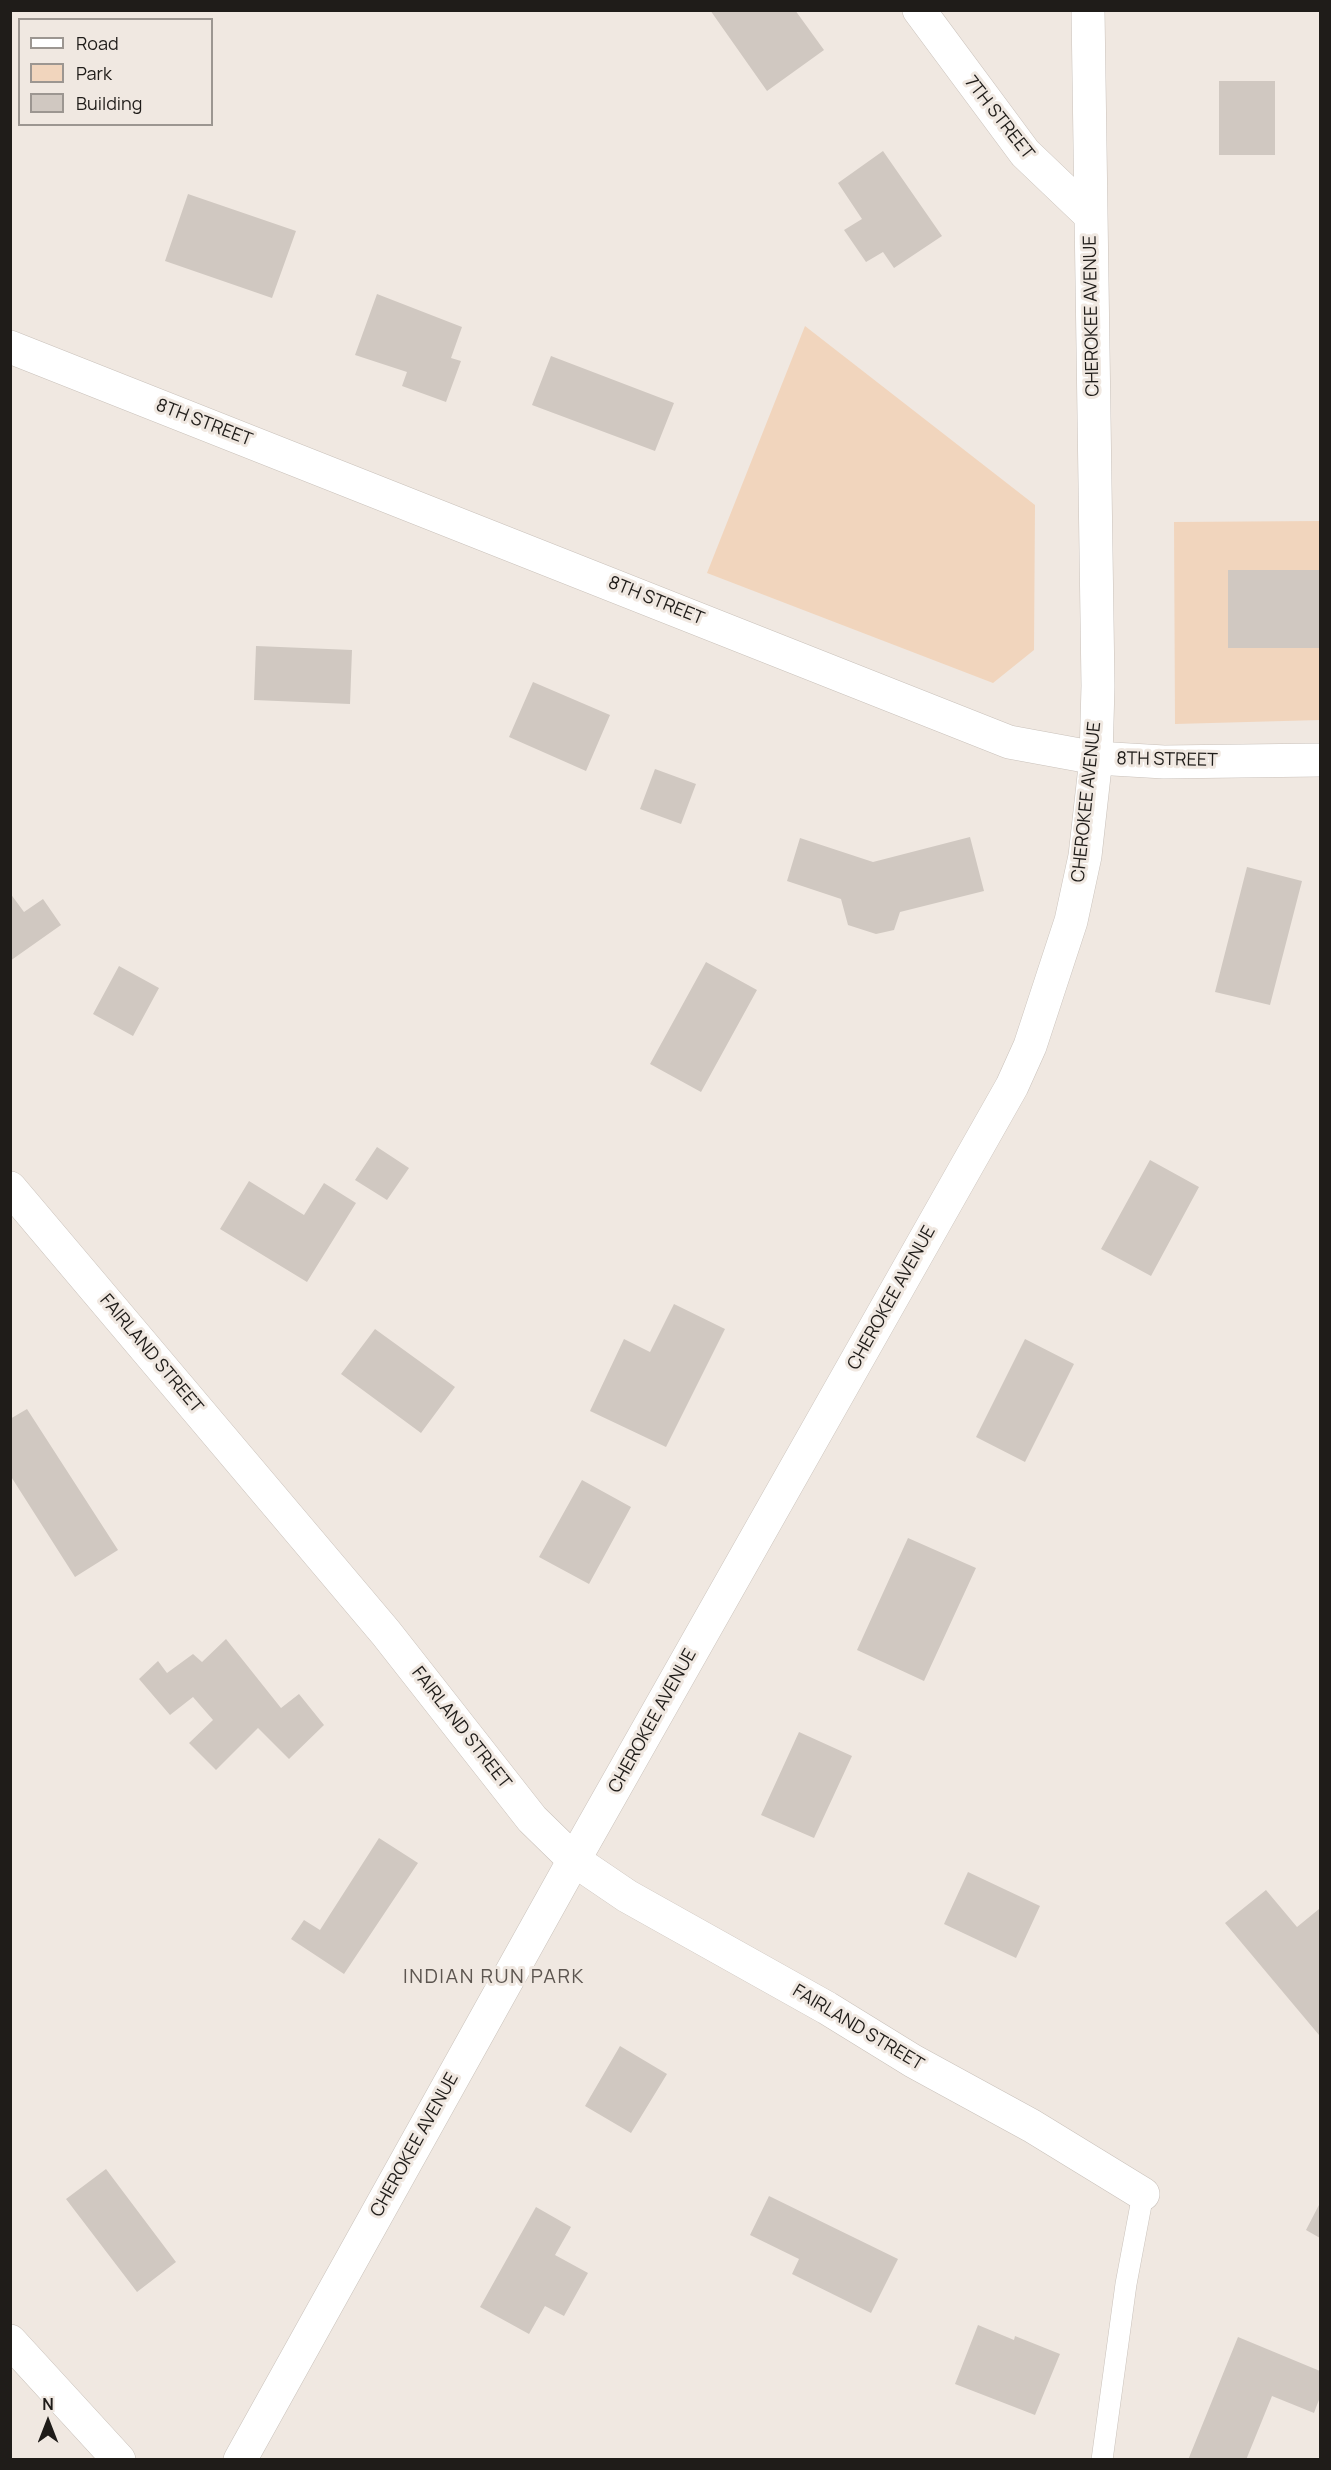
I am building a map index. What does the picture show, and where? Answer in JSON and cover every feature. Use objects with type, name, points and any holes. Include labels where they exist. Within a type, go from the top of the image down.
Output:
[{"type":"street","name":"7TH STREET","points":[[919,10],[1025,153],[1090,215]]},
{"type":"street","name":"CHEROKEE AVENUE","points":[[240,2460],[574,1860],[1012,1086],[1030,1046],[1071,921],[1085,856],[1096,758],[1098,686],[1088,10]]},
{"type":"street","name":"8TH STREET","points":[[10,347],[1009,742],[1096,758],[1164,762],[1320,760]]},
{"type":"street","name":"FAIRLAND STREET","points":[[10,1188],[386,1633],[532,1819],[574,1860],[627,1896],[827,2008],[913,2061],[1032,2126],[1143,2194]]},
{"type":"street","points":[[10,2341],[119,2460]]},
{"type":"lane","points":[[1102,2460],[1115,2380],[1126,2284],[1143,2194]]},
{"type":"green space","points":[[805,326],[1035,505],[1034,650],[993,683],[707,573]]},
{"type":"green space","points":[[1320,521],[1320,720],[1175,724],[1174,522]]},
{"type":"building","points":[[710,10],[795,10],[824,50],[767,91]]},
{"type":"building","points":[[1219,81],[1275,81],[1275,155],[1219,155]]},
{"type":"building","points":[[883,151],[942,236],[894,268],[883,252],[866,262],[844,230],[862,219],[838,183]]},
{"type":"building","points":[[188,194],[296,231],[272,298],[165,261]]},
{"type":"building","points":[[377,294],[462,327],[451,358],[461,361],[446,402],[402,386],[407,372],[355,355]]},
{"type":"building","points":[[551,356],[674,403],[655,451],[532,405]]},
{"type":"building","points":[[1228,570],[1320,570],[1320,648],[1228,648]]},
{"type":"building","points":[[256,646],[352,650],[350,704],[254,700]]},
{"type":"building","points":[[533,682],[610,715],[586,771],[509,737]]},
{"type":"building","points":[[655,769],[696,784],[681,824],[640,809]]},
{"type":"building","points":[[970,837],[984,891],[900,912],[894,930],[876,934],[848,925],[841,899],[787,881],[800,838],[873,862]]},
{"type":"building","points":[[1247,867],[1302,881],[1270,1005],[1215,992]]},
{"type":"building","points":[[10,893],[24,912],[43,899],[61,925],[10,961]]},
{"type":"building","points":[[706,962],[757,990],[701,1092],[650,1064]]},
{"type":"building","points":[[119,966],[159,988],[133,1036],[93,1014]]},
{"type":"building","points":[[377,1147],[409,1168],[387,1200],[355,1180]]},
{"type":"building","points":[[1150,1160],[1199,1187],[1151,1276],[1101,1249]]},
{"type":"building","points":[[249,1181],[304,1215],[324,1183],[356,1203],[307,1282],[220,1229]]},
{"type":"building","points":[[674,1304],[725,1329],[666,1447],[590,1411],[624,1339],[650,1352]]},
{"type":"building","points":[[375,1329],[455,1387],[421,1433],[341,1374]]},
{"type":"building","points":[[1025,1339],[1074,1364],[1025,1462],[976,1437]]},
{"type":"building","points":[[27,1409],[118,1550],[75,1577],[10,1475],[10,1419]]},
{"type":"building","points":[[582,1480],[631,1507],[589,1584],[539,1557]]},
{"type":"building","points":[[908,1538],[976,1568],[924,1681],[857,1650]]},
{"type":"building","points":[[226,1639],[281,1708],[299,1694],[324,1725],[289,1759],[258,1728],[216,1770],[189,1743],[213,1720],[193,1697],[170,1715],[139,1679],[158,1661],[167,1673],[193,1654],[202,1662]]},
{"type":"building","points":[[799,1732],[852,1756],[814,1838],[761,1815]]},
{"type":"building","points":[[379,1838],[418,1863],[344,1974],[291,1939],[304,1920],[320,1930]]},
{"type":"building","points":[[968,1872],[1040,1906],[1016,1958],[944,1924]]},
{"type":"building","points":[[1266,1890],[1297,1927],[1319,1909],[1320,1911],[1319,2035],[1225,1923]]},
{"type":"building","points":[[620,2046],[667,2074],[631,2133],[585,2106]]},
{"type":"building","points":[[106,2169],[176,2262],[137,2292],[66,2199]]},
{"type":"building","points":[[769,2196],[898,2259],[871,2313],[792,2274],[799,2259],[750,2235]]},
{"type":"building","points":[[1320,2203],[1320,2238],[1306,2230]]},
{"type":"building","points":[[536,2207],[571,2227],[555,2255],[588,2273],[564,2316],[545,2306],[529,2334],[480,2307]]},
{"type":"building","points":[[978,2325],[1014,2340],[1015,2336],[1060,2354],[1035,2415],[955,2384]]},
{"type":"building","points":[[1238,2337],[1320,2371],[1320,2397],[1314,2413],[1272,2396],[1246,2460],[1188,2460]]},
{"type":"district","name":"INDIAN RUN PARK","points":[[494,1977]]}]
